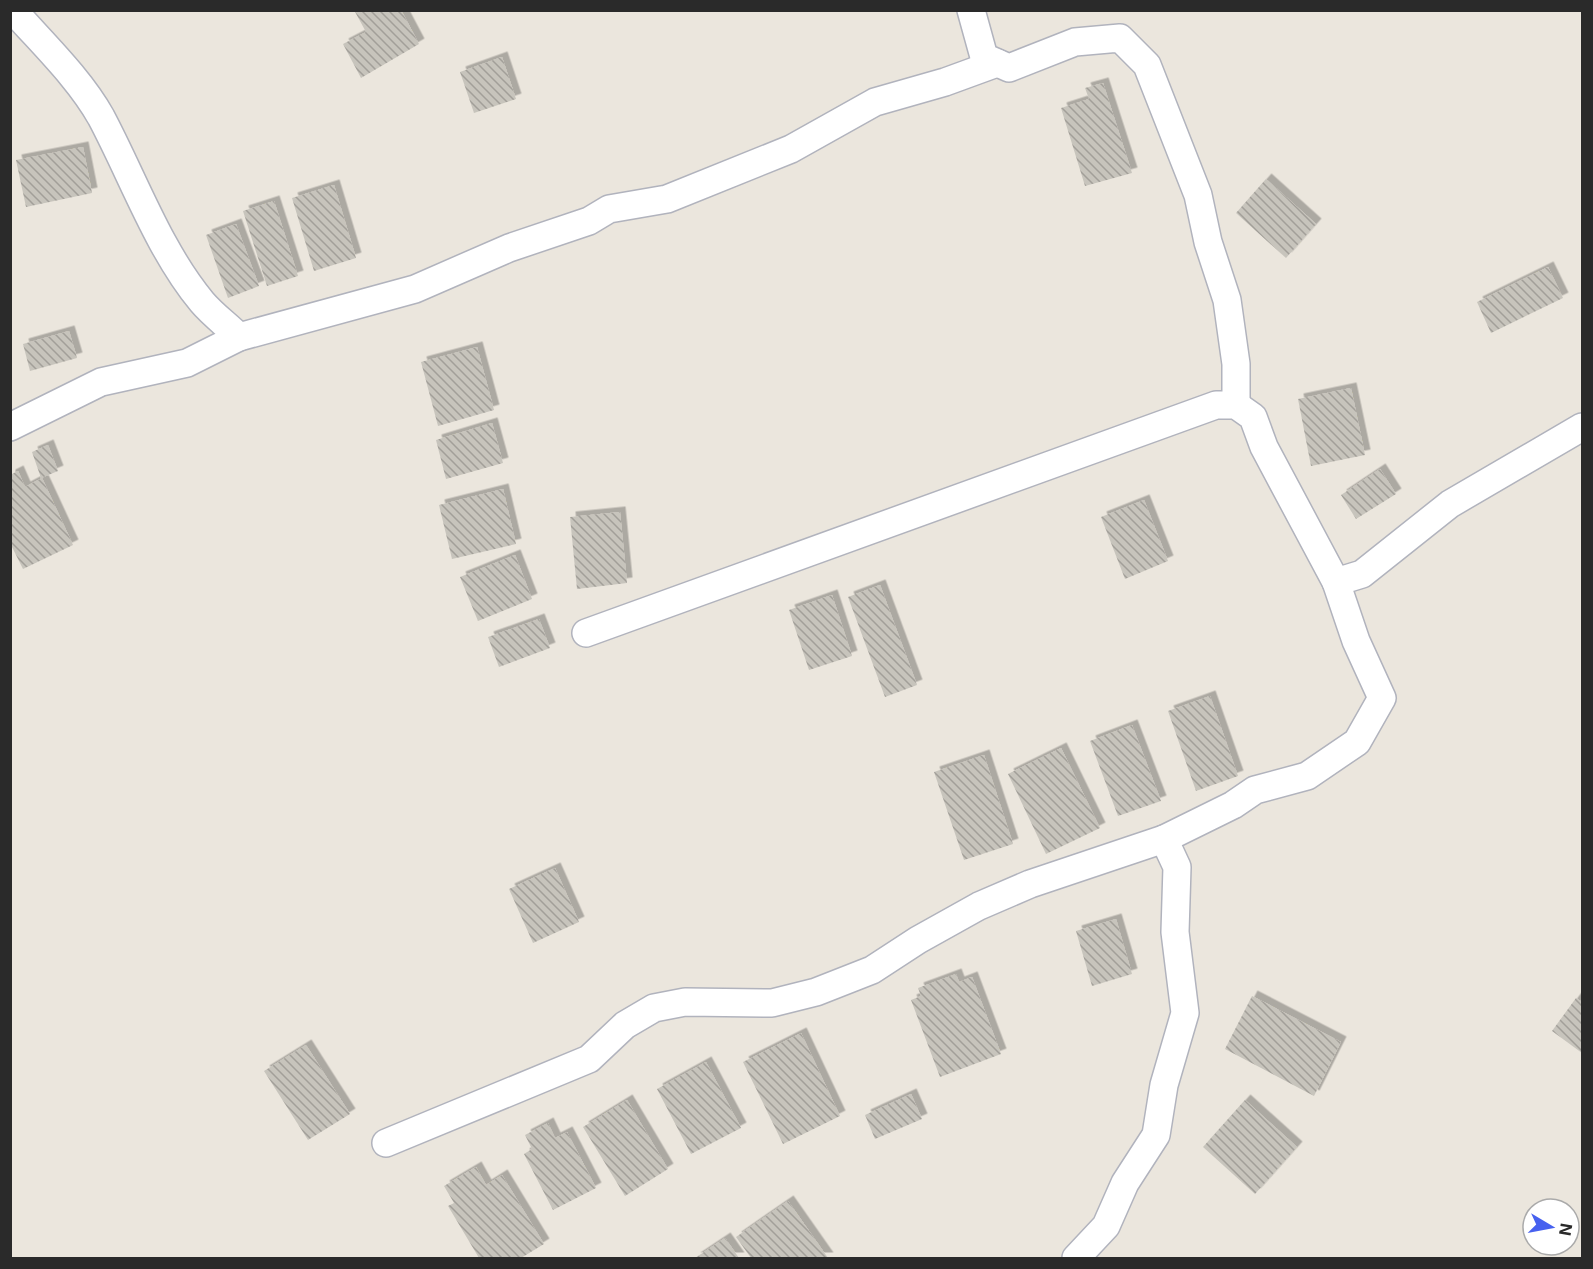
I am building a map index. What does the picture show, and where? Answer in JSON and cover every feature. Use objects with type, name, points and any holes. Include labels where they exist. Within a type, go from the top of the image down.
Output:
[{"type":"street","points":[[13,10],[67,72],[100,115],[122,162],[182,274],[203,303],[239,337]]},
{"type":"street","points":[[971,10],[984,57],[1009,68],[1075,42],[1120,38],[1147,65],[1198,195],[1227,300],[1236,364],[1236,405]]},
{"type":"street","points":[[10,427],[101,382],[188,363],[239,337],[416,289],[509,248],[589,221],[609,209],[667,199],[790,149],[875,102],[945,82],[996,63]]},
{"type":"street","points":[[386,1143],[589,1059],[625,1026],[654,1008],[685,1002],[772,1003],[816,992],[872,970],[918,940],[979,906],[1030,884],[1164,839],[1233,805],[1255,790],[1307,776],[1357,742],[1382,698],[1356,641],[1336,582],[1264,447],[1253,417],[1236,405],[1216,405],[586,633]]},
{"type":"street","points":[[1336,582],[1362,574],[1450,504],[1582,427]]},
{"type":"street","points":[[1076,1258],[1106,1226],[1125,1183],[1156,1135],[1164,1085],[1185,1013],[1175,932],[1177,867],[1164,839]]},
{"type":"building","points":[[354,10],[401,10],[419,44],[361,78],[343,44],[366,32]]},
{"type":"building","points":[[502,57],[516,99],[474,113],[460,72]]},
{"type":"building","points":[[1103,83],[1132,173],[1085,186],[1061,108],[1089,99],[1085,88]]},
{"type":"building","points":[[83,147],[92,193],[26,207],[16,160]]},
{"type":"building","points":[[1266,179],[1316,224],[1286,258],[1236,213]]},
{"type":"building","points":[[334,185],[356,258],[314,271],[292,198]]},
{"type":"building","points":[[274,201],[298,276],[267,286],[243,211]]},
{"type":"building","points":[[236,224],[259,286],[228,298],[206,235]]},
{"type":"building","points":[[1548,267],[1563,298],[1491,333],[1477,302]]},
{"type":"building","points":[[69,331],[77,358],[30,371],[23,344]]},
{"type":"building","points":[[477,347],[494,410],[438,426],[421,362]]},
{"type":"building","points":[[1351,388],[1365,455],[1311,466],[1298,399]]},
{"type":"building","points":[[492,423],[503,463],[446,479],[436,440]]},
{"type":"building","points":[[48,445],[58,471],[41,478],[32,452]]},
{"type":"building","points":[[1380,469],[1396,494],[1356,519],[1341,495]]},
{"type":"building","points":[[18,471],[25,487],[42,478],[73,545],[23,569],[10,543],[10,475]]},
{"type":"building","points":[[503,489],[516,544],[452,559],[439,505]]},
{"type":"building","points":[[1144,500],[1168,561],[1125,579],[1101,517]]},
{"type":"building","points":[[620,512],[627,583],[577,589],[570,517]]},
{"type":"building","points":[[515,555],[532,599],[478,621],[460,577]]},
{"type":"building","points":[[880,585],[917,685],[885,697],[848,597]]},
{"type":"building","points":[[832,595],[852,656],[809,670],[789,610]]},
{"type":"building","points":[[539,619],[550,648],[499,667],[488,637]]},
{"type":"building","points":[[1210,696],[1238,776],[1196,791],[1168,711]]},
{"type":"building","points":[[1132,725],[1161,801],[1118,816],[1090,741]]},
{"type":"building","points":[[1061,748],[1100,828],[1046,854],[1008,774]]},
{"type":"building","points":[[984,755],[1013,844],[964,860],[934,772]]},
{"type":"building","points":[[555,868],[579,922],[533,943],[509,889]]},
{"type":"building","points":[[1116,919],[1132,974],[1092,986],[1076,931]]},
{"type":"building","points":[[956,974],[959,982],[972,977],[1001,1054],[940,1077],[911,1000],[921,996],[918,988]]},
{"type":"building","points":[[1252,996],[1341,1042],[1314,1096],[1225,1049]]},
{"type":"building","points":[[1576,998],[1582,1002],[1582,1053],[1552,1031]]},
{"type":"building","points":[[801,1033],[840,1116],[783,1144],[743,1062]]},
{"type":"building","points":[[306,1045],[350,1114],[308,1140],[264,1071]]},
{"type":"building","points":[[706,1062],[741,1128],[691,1154],[657,1089]]},
{"type":"building","points":[[911,1094],[922,1119],[875,1139],[865,1115]]},
{"type":"building","points":[[627,1100],[668,1169],[625,1196],[583,1127]]},
{"type":"building","points":[[1245,1100],[1297,1147],[1255,1194],[1203,1147]]},
{"type":"building","points":[[548,1123],[555,1138],[567,1132],[596,1188],[553,1210],[524,1154],[532,1149],[525,1135]]},
{"type":"building","points":[[476,1167],[486,1185],[502,1175],[544,1244],[521,1258],[479,1258],[448,1206],[454,1203],[444,1186]]},
{"type":"building","points":[[788,1201],[828,1258],[751,1258],[736,1237]]},
{"type":"building","points":[[725,1238],[739,1258],[695,1258]]}]
